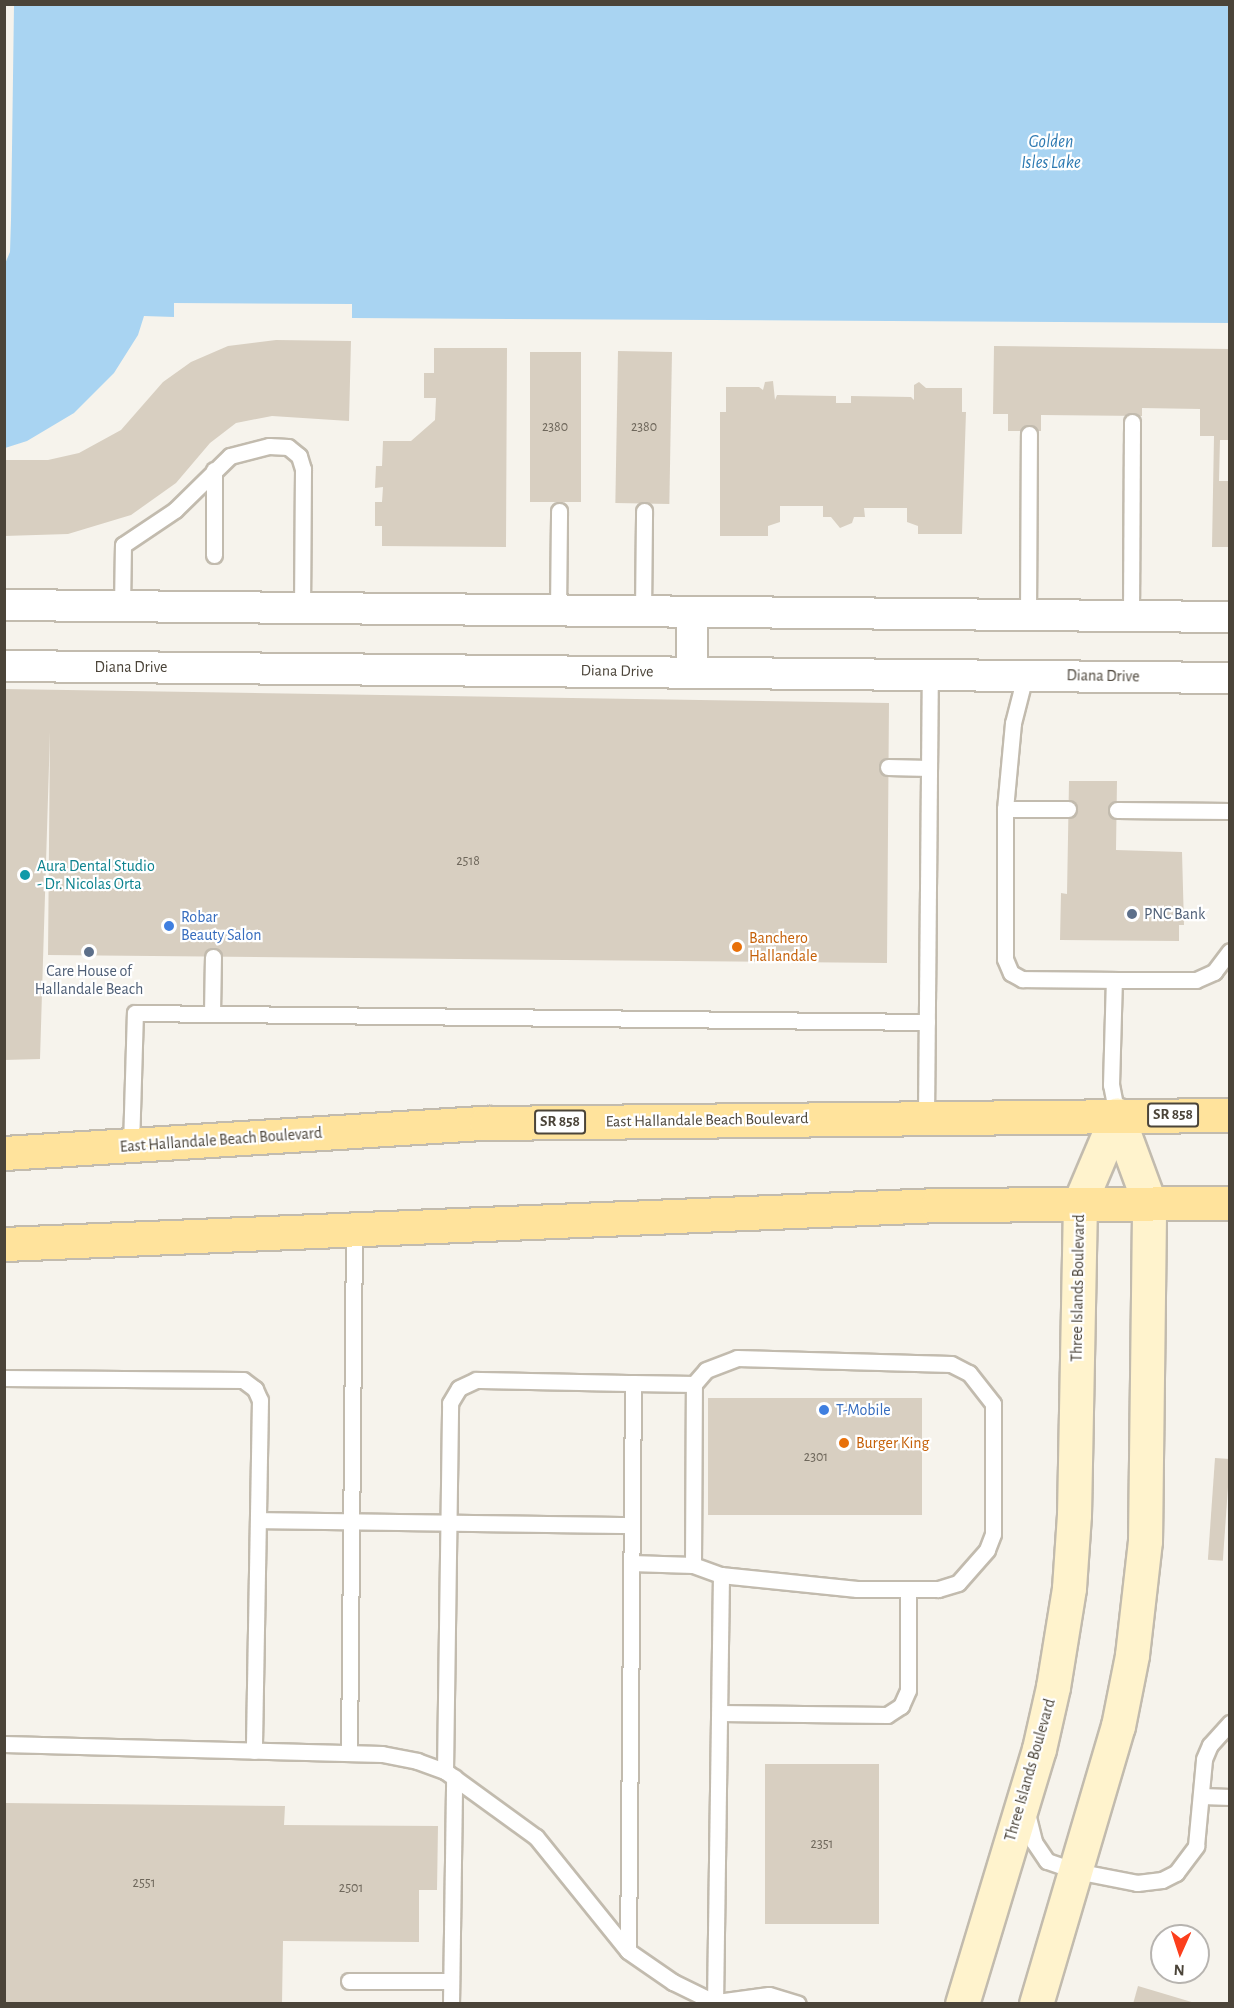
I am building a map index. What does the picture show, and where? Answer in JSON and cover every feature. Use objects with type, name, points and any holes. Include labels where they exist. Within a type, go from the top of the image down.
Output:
[{"type":"main road","name":"East Hallandale Beach Boulevard","points":[[4,1153],[486,1123],[1230,1115]]},
{"type":"main road","points":[[4,1244],[1080,1202],[1230,1203]]},
{"type":"street","points":[[4,606],[1230,617]]},
{"type":"street","points":[[692,613],[692,672]]},
{"type":"street","name":"Diana Drive","points":[[4,666],[1230,678]]},
{"type":"street","points":[[1036,2004],[1118,1726],[1139,1597],[1145,1541],[1149,1202],[1117,1115]]},
{"type":"street","name":"Three Islands Boulevard","points":[[962,2004],[1023,1798],[1053,1686],[1069,1588],[1074,1515],[1080,1202],[1117,1115]]},
{"type":"lane","points":[[1131,422],[1131,616]]},
{"type":"lane","points":[[1028,616],[1029,434]]},
{"type":"lane","points":[[122,607],[123,545],[175,510],[230,456],[270,446],[288,447],[299,456],[303,469],[302,609]]},
{"type":"lane","points":[[214,470],[214,555]]},
{"type":"lane","points":[[558,612],[559,511]]},
{"type":"lane","points":[[644,512],[644,613]]},
{"type":"lane","points":[[926,1117],[930,674]]},
{"type":"lane","points":[[1025,675],[1013,723],[1005,809],[1005,959],[1011,973],[1022,979],[1196,980],[1214,972],[1230,951]]},
{"type":"lane","points":[[888,767],[929,768]]},
{"type":"lane","points":[[1005,809],[1068,809]]},
{"type":"lane","points":[[1117,810],[1230,811]]},
{"type":"lane","points":[[212,1013],[213,957]]},
{"type":"lane","points":[[1114,980],[1111,1085],[1117,1115]]},
{"type":"lane","points":[[131,1146],[135,1013],[927,1022]]},
{"type":"lane","points":[[349,1753],[354,1229]]},
{"type":"lane","points":[[632,1563],[693,1565],[721,1575],[814,1586],[938,1589],[958,1583],[987,1550],[993,1534],[993,1404],[969,1373],[951,1364],[736,1358],[706,1370],[694,1384],[693,1565]]},
{"type":"lane","points":[[4,1378],[243,1380],[255,1389],[260,1400],[254,1751]]},
{"type":"lane","points":[[451,2004],[450,1403],[459,1388],[476,1380],[694,1384]]},
{"type":"lane","points":[[628,1951],[633,1383]]},
{"type":"lane","points":[[258,1520],[632,1525]]},
{"type":"lane","points":[[717,2003],[721,1575]]},
{"type":"lane","points":[[720,1713],[887,1715],[901,1706],[908,1690],[908,1589]]},
{"type":"lane","points":[[1023,1798],[1034,1842],[1047,1861],[1076,1871],[1137,1883],[1162,1880],[1176,1873],[1196,1846],[1204,1759],[1210,1745],[1230,1723]]},
{"type":"lane","points":[[4,1744],[389,1754],[449,1774],[536,1837],[628,1951],[673,1982],[717,2003],[769,1995],[798,2004]]},
{"type":"lane","points":[[1202,1797],[1230,1797]]},
{"type":"lane","points":[[349,1981],[451,1981]]},
{"type":"water","name":"Golden Isles Lake","points":[[14,5],[1229,5],[1229,323],[352,318],[352,304],[174,303],[174,317],[144,316],[138,335],[114,373],[74,413],[27,441],[5,448],[4,266],[10,252]]},
{"type":"building","points":[[276,340],[351,341],[349,421],[272,416],[236,423],[210,443],[176,483],[131,515],[68,534],[4,536],[4,460],[48,460],[79,453],[121,430],[163,382],[191,362],[228,346]]},
{"type":"building","points":[[994,346],[1230,349],[1230,440],[1220,440],[1219,481],[1230,481],[1230,547],[1212,547],[1214,436],[1200,436],[1200,409],[1142,408],[1142,416],[1041,415],[1041,431],[1008,431],[1008,414],[993,414]]},
{"type":"building","points":[[434,348],[507,348],[506,547],[382,546],[382,526],[375,526],[375,502],[382,502],[383,487],[375,488],[376,466],[382,466],[383,441],[411,441],[435,420],[436,398],[424,398],[424,373],[434,373]]},
{"type":"building","points":[[618,351],[672,352],[669,504],[615,503]]},
{"type":"building","points":[[530,352],[581,352],[581,502],[530,502]]},
{"type":"building","points":[[773,381],[775,400],[777,395],[836,396],[836,403],[851,403],[851,396],[911,397],[914,400],[914,385],[919,382],[926,388],[962,388],[962,412],[966,412],[962,534],[918,534],[918,526],[907,522],[907,508],[864,508],[865,517],[854,517],[852,523],[840,528],[831,517],[823,517],[823,506],[780,506],[780,522],[768,526],[768,536],[720,536],[720,412],[726,412],[726,387],[759,387],[763,390],[765,382]]},
{"type":"building","points":[[4,689],[889,703],[887,963],[48,955],[50,732],[40,1059],[4,1060]]},
{"type":"building","points":[[1069,781],[1117,781],[1116,850],[1182,852],[1184,925],[1179,925],[1179,941],[1060,940],[1061,893],[1067,894]]},
{"type":"building","points":[[708,1398],[922,1398],[922,1515],[708,1515]]},
{"type":"building","points":[[1215,1458],[1230,1459],[1223,1561],[1208,1560]]},
{"type":"building","points":[[765,1764],[879,1764],[879,1924],[765,1924]]},
{"type":"building","points":[[4,1803],[285,1806],[284,1825],[438,1826],[437,1890],[419,1890],[419,1942],[283,1941],[282,2004],[4,2004]]},
{"type":"building","points":[[1138,1986],[1195,2003],[1195,2004],[1133,2004]]},
{"type":"place","name":"Aura Dental Studio - Dr. Nicolas Orta","points":[[25,875]]},
{"type":"place","name":"PNC Bank","points":[[1132,914]]},
{"type":"place","name":"Robar Beauty Salon","points":[[169,926]]},
{"type":"place","name":"Banchero Hallandale","points":[[737,947]]},
{"type":"place","name":"Care House of Hallandale Beach","points":[[89,952]]},
{"type":"place","name":"T-Mobile","points":[[824,1410]]},
{"type":"place","name":"Burger King","points":[[844,1443]]}]
